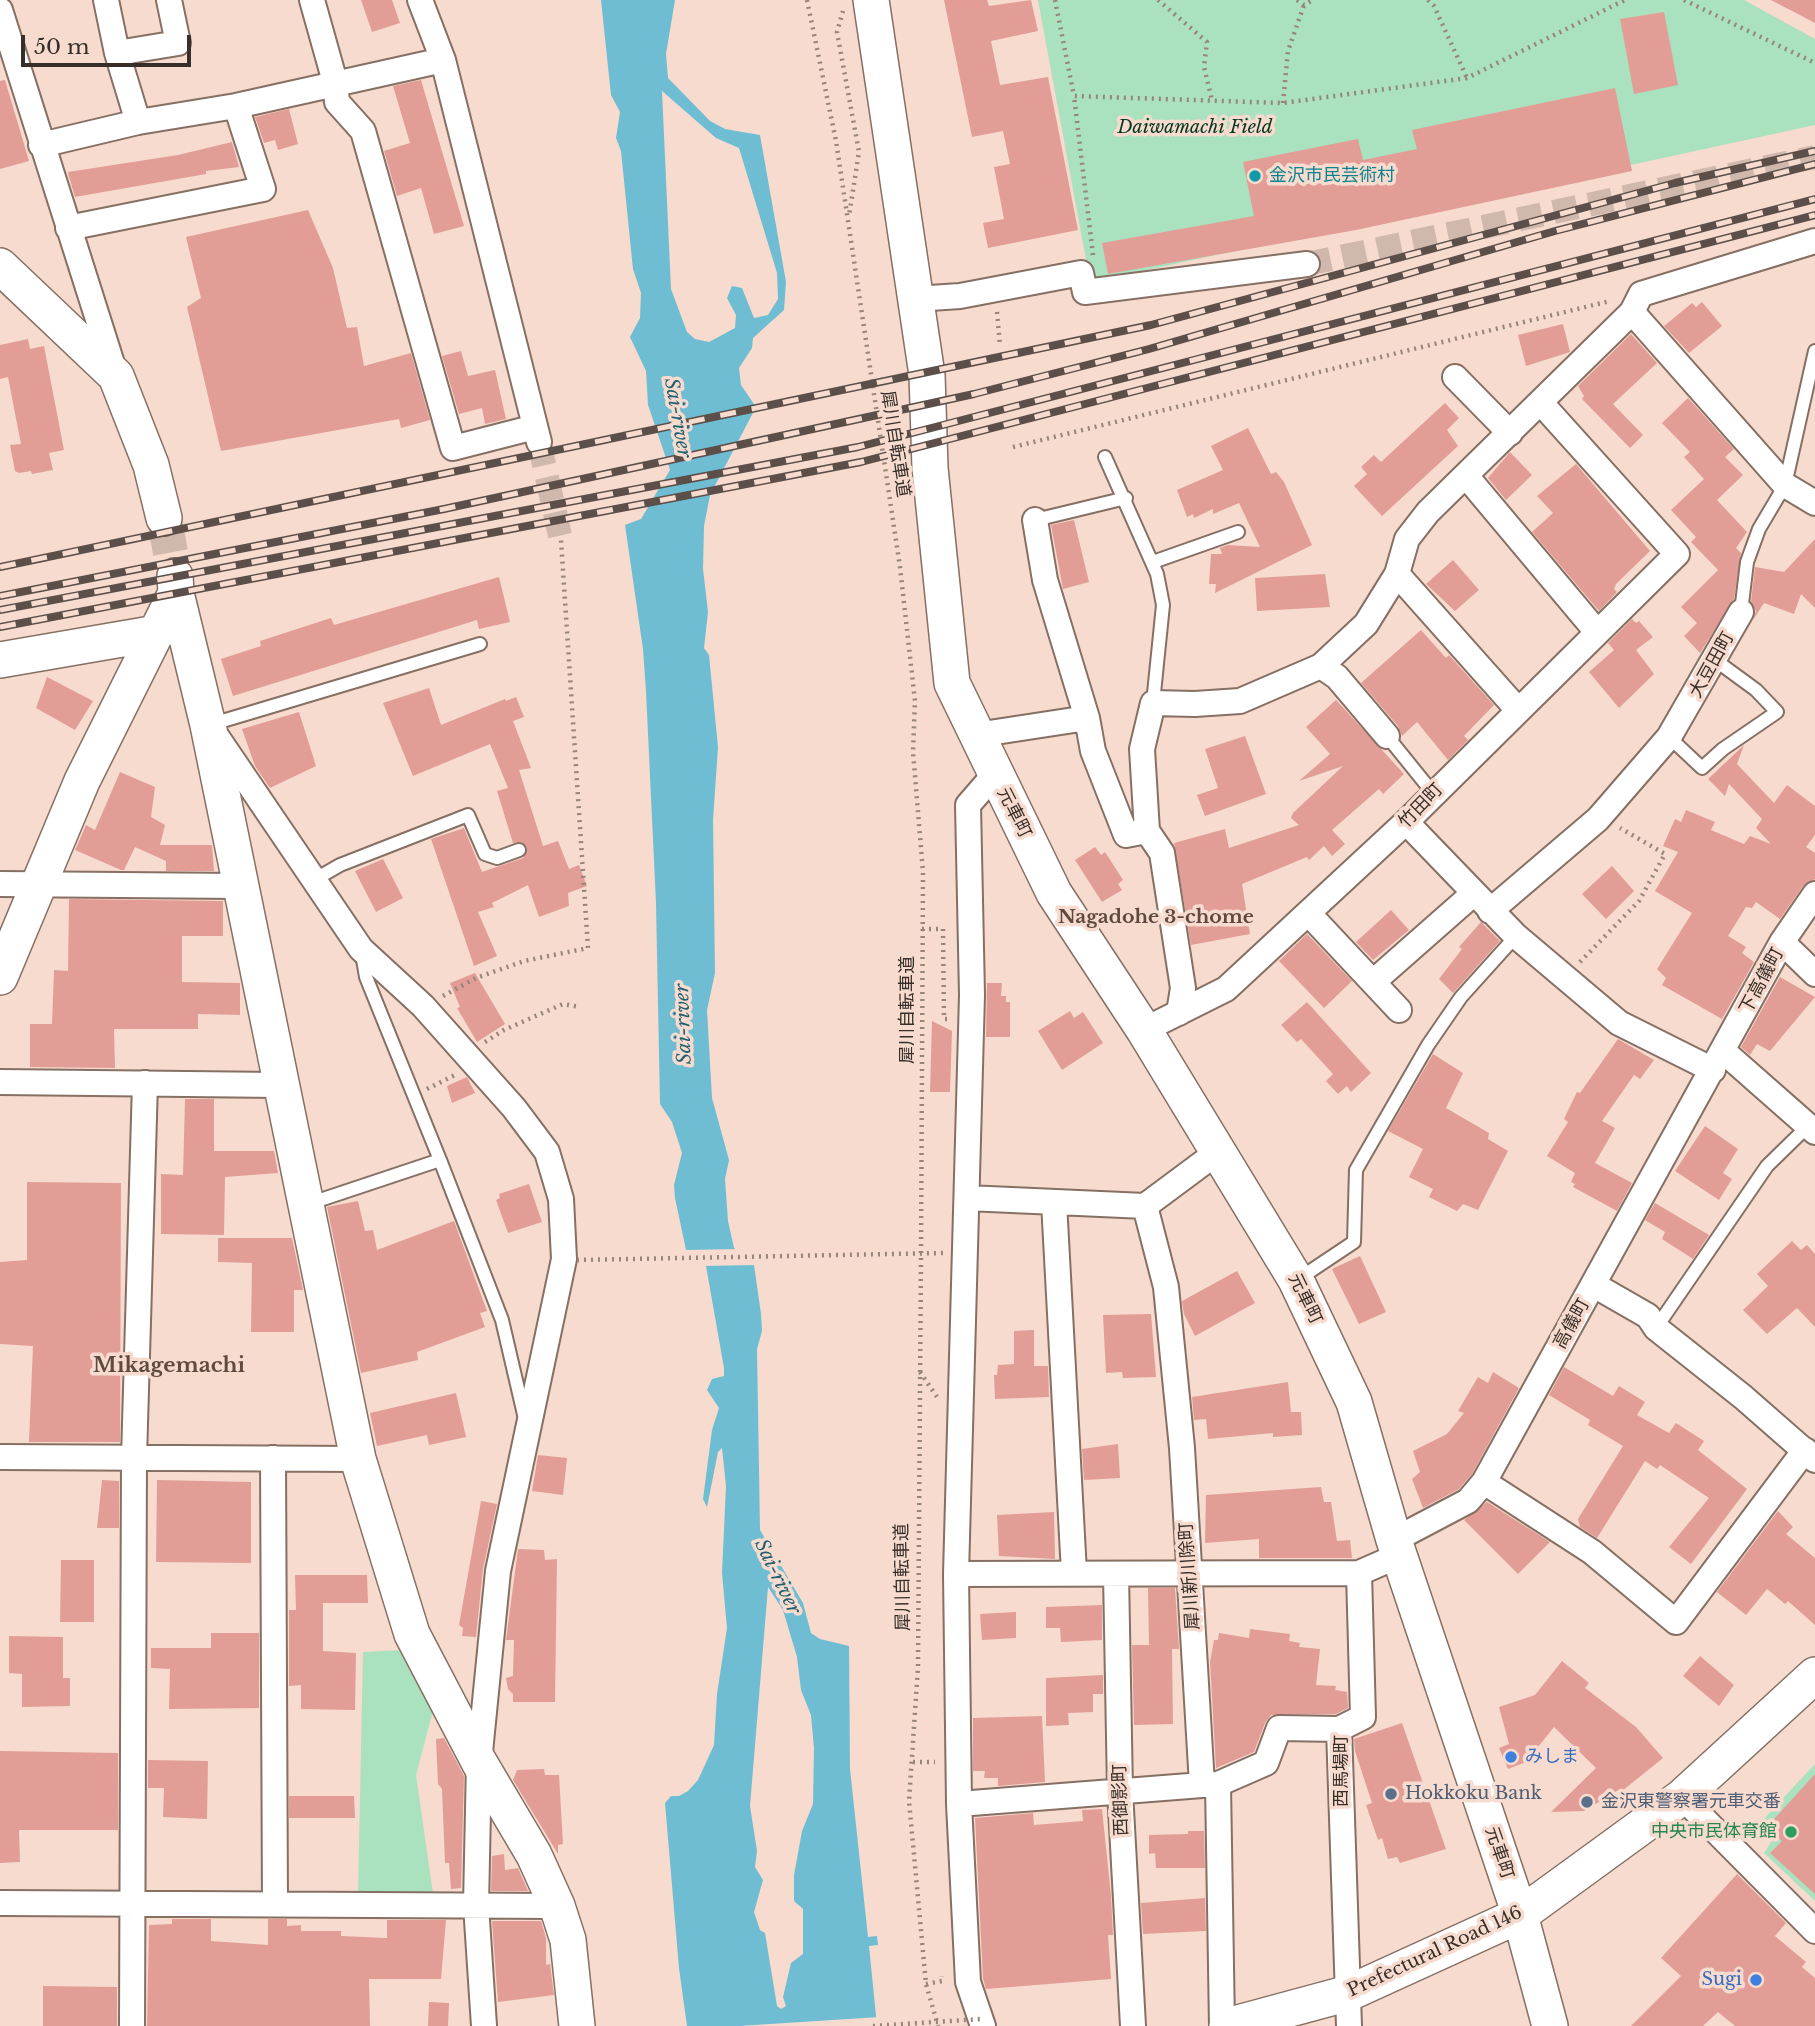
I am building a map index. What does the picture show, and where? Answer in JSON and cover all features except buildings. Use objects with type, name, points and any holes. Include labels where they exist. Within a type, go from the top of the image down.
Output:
[{"type":"street","points":[[106,0],[117,53],[138,122]]},
{"type":"street","points":[[117,53],[178,43],[169,0]]},
{"type":"street","points":[[312,0],[335,82],[337,102],[363,131],[453,448],[537,435],[443,60],[420,0]]},
{"type":"street","name":"元車町","points":[[871,0],[927,375],[930,468],[952,683],[994,775],[1054,893],[1144,1030],[1296,1280],[1354,1402],[1397,1548],[1520,1915],[1550,2026]]},
{"type":"street","points":[[0,10],[116,376],[151,465],[164,518]]},
{"type":"street","points":[[41,145],[138,122],[236,106],[443,60]]},
{"type":"street","points":[[68,228],[262,189],[236,106]]},
{"type":"street","points":[[1179,1013],[1183,988],[1162,853],[1147,831],[1142,749],[1153,703],[1240,701],[1321,666],[1366,624],[1396,574],[1407,539],[1428,512],[1541,403],[1637,303],[1815,242]]},
{"type":"street","points":[[915,299],[995,289],[1081,273],[1085,292],[1307,264]]},
{"type":"street","points":[[0,266],[116,376]]},
{"type":"street","points":[[1637,303],[1785,485],[1815,503]]},
{"type":"street","points":[[1455,377],[1510,433]]},
{"type":"street","name":"竹田町","points":[[1144,1030],[1226,989],[1406,822],[1677,554],[1541,403]]},
{"type":"street","points":[[1466,477],[1597,632]]},
{"type":"street","points":[[1035,520],[1045,580],[1087,718],[1093,751],[1126,835],[1147,831]]},
{"type":"street","points":[[1396,574],[1518,710]]},
{"type":"street","points":[[0,977],[82,781],[157,633],[176,585],[208,725],[358,1459],[412,1634],[479,1762],[534,1855],[556,1906],[568,1940],[577,2026]]},
{"type":"street","name":"大豆田町","points":[[1373,982],[1604,813],[1669,737],[1716,660],[1741,612]]},
{"type":"street","points":[[0,660],[157,633]]},
{"type":"street","points":[[1321,666],[1336,677],[1387,736]]},
{"type":"street","points":[[976,735],[1087,718]]},
{"type":"street","points":[[208,725],[361,949],[423,1006],[514,1108],[547,1153],[561,1199],[564,1259],[498,1571],[479,1762],[476,1905],[484,2026]]},
{"type":"street","points":[[982,2022],[968,1982],[959,1804],[956,1574],[971,1019],[968,805],[994,775]]},
{"type":"street","points":[[1406,822],[1481,903],[1619,1024],[1718,1060],[1812,1128]]},
{"type":"street","points":[[0,884],[240,886]]},
{"type":"street","name":"下高儀町","points":[[1718,1060],[1782,942],[1815,894]]},
{"type":"street","points":[[1308,913],[1399,1010]]},
{"type":"street","points":[[1782,942],[1815,974]]},
{"type":"street","name":"高儀町","points":[[1397,1548],[1468,1501],[1485,1482],[1718,1060]]},
{"type":"street","points":[[0,1082],[280,1085]]},
{"type":"street","points":[[132,2026],[134,1458],[145,1083]]},
{"type":"street","points":[[967,1198],[1145,1206],[1219,1151]]},
{"type":"street","points":[[1054,1202],[1074,1573]]},
{"type":"street","name":"犀川新川除町","points":[[1145,1206],[1166,1287],[1210,1784],[1224,2026]]},
{"type":"street","points":[[1485,1482],[1592,1552],[1676,1622],[1810,1455],[1656,1328],[1648,1316],[1594,1285]]},
{"type":"street","points":[[0,1457],[358,1459]]},
{"type":"street","points":[[273,1458],[275,1904]]},
{"type":"street","points":[[956,1574],[1359,1573],[1397,1548]]},
{"type":"street","name":"西馬場町","points":[[1349,2009],[1339,1729],[1363,1717],[1359,1573]]},
{"type":"street","name":"西御影町","points":[[1116,1574],[1120,1791],[1133,2026]]},
{"type":"street","name":"Prefectural Road 146","points":[[1224,2026],[1349,2009],[1520,1915],[1682,1797],[1815,1675]]},
{"type":"street","points":[[959,1804],[1210,1784],[1266,1763],[1279,1728],[1339,1729]]},
{"type":"street","points":[[1682,1797],[1815,1931]]},
{"type":"street","points":[[0,1903],[556,1906]]},
{"type":"lane","name":"大豆田町","points":[[1741,612],[1747,562],[1759,529],[1785,485],[1815,351]]},
{"type":"lane","points":[[1105,457],[1153,562],[1163,605],[1153,703]]},
{"type":"lane","points":[[1035,520],[1126,498]]},
{"type":"lane","points":[[1153,562],[1238,531]]},
{"type":"lane","points":[[208,725],[480,644]]},
{"type":"lane","points":[[1669,737],[1702,768],[1723,749],[1746,736],[1777,712],[1756,691],[1716,660]]},
{"type":"lane","points":[[1387,736],[1433,793]]},
{"type":"lane","points":[[314,880],[340,865],[468,815],[485,854],[497,858],[519,850]]},
{"type":"lane","points":[[1296,1280],[1354,1242],[1356,1170],[1427,1045],[1461,997],[1516,936]]},
{"type":"lane","points":[[361,949],[366,977],[502,1321],[528,1432]]},
{"type":"lane","points":[[1656,1328],[1768,1166],[1812,1128]]},
{"type":"lane","points":[[305,1206],[440,1160]]},
{"type":"path","name":"犀川自転車道","points":[[807,0],[827,89],[848,220],[900,567],[915,701],[913,752],[923,872],[918,1667],[909,1801],[926,1984],[938,2026]]},
{"type":"path","points":[[846,0],[837,32],[859,152],[848,220]]},
{"type":"path","points":[[1055,0],[1074,96],[1095,268]]},
{"type":"path","points":[[1158,0],[1207,42],[1204,67],[1212,100]]},
{"type":"path","points":[[1297,0],[1304,5]]},
{"type":"path","points":[[1283,103],[1288,51],[1304,5],[1313,0]]},
{"type":"path","points":[[1428,0],[1434,6],[1467,78]]},
{"type":"path","points":[[1074,96],[1283,103],[1467,78],[1625,0]]},
{"type":"path","points":[[1684,0],[1815,63]]},
{"type":"path","points":[[995,289],[1000,346]]},
{"type":"path","points":[[1013,447],[1637,303]]},
{"type":"path","points":[[423,1006],[476,978],[524,961],[588,948],[561,540]]},
{"type":"path","points":[[1565,979],[1639,901],[1665,854],[1627,835],[1604,813]]},
{"type":"path","points":[[922,929],[943,929],[944,1019],[971,1019]]},
{"type":"path","points":[[414,1095],[471,1060],[504,1030],[563,1004],[580,1007]]},
{"type":"path","points":[[577,1260],[944,1252]]},
{"type":"path","points":[[873,2026],[982,2022]]},
{"type":"green space","name":"Daiwamachi Field","points":[[1038,0],[1744,0],[1815,39],[1815,125],[1096,281],[1089,276]]},
{"type":"green space","points":[[404,1650],[435,1703],[416,1775],[433,1894],[358,1895],[363,1652]]},
{"type":"green space","name":"中央市民体育館","points":[[1815,1764],[1815,1901],[1764,1853],[1773,1839],[1759,1824]]},
{"type":"water","name":"Sai-river","points":[[601,0],[675,0],[666,54],[668,78],[710,121],[725,129],[760,135],[786,282],[784,310],[753,338],[752,348],[739,368],[741,385],[756,407],[710,495],[704,526],[703,569],[708,612],[704,648],[709,655],[718,747],[713,820],[715,973],[707,1010],[712,1098],[729,1160],[725,1179],[728,1221],[734,1248],[754,1265],[761,1314],[762,1331],[757,1349],[760,1530],[803,1603],[811,1633],[820,1639],[849,1646],[850,1769],[868,1937],[877,1936],[878,1945],[869,1946],[877,2026],[687,2026],[679,1968],[665,1803],[671,1796],[679,1796],[688,1791],[698,1780],[714,1745],[717,1694],[727,1628],[722,1573],[726,1486],[722,1448],[718,1452],[707,1507],[703,1499],[712,1430],[719,1408],[707,1390],[712,1379],[724,1376],[724,1368],[706,1266],[686,1250],[675,1198],[674,1185],[682,1153],[672,1122],[660,1104],[656,903],[646,691],[643,649],[625,525],[641,519],[670,470],[648,405],[646,371],[630,337],[640,318],[641,293],[633,269],[621,151],[616,138],[620,112],[611,95]],"holes":[[[662,91],[716,138],[739,148],[777,273],[778,299],[768,315],[754,318],[742,288],[732,286],[727,298],[736,315],[735,328],[709,342],[695,339],[687,332],[671,289]],[[768,1587],[783,1610],[797,1657],[801,1690],[811,1715],[814,1748],[813,1804],[802,1831],[794,1875],[794,1901],[803,1909],[803,1954],[791,1963],[783,1997],[786,2006],[781,2009],[777,2006],[765,1933],[760,1930],[754,1912],[763,1880],[755,1867],[757,1851],[750,1806]]]},
{"type":"pier","points":[[740,1249],[758,1265],[700,1266],[683,1250]]},
{"type":"pier","points":[[879,2017],[880,2026],[739,2026],[864,2018]]},
{"type":"tunnel","points":[[1307,264],[1815,157]]},
{"type":"tunnel","points":[[539,442],[561,540]]},
{"type":"tunnel","points":[[164,518],[175,576]]},
{"type":"railway","points":[[0,567],[1151,325],[1675,183],[1815,151]]},
{"type":"railway","points":[[0,596],[444,509],[974,394],[1149,349],[1555,231],[1815,164]]},
{"type":"railway","points":[[0,610],[858,447],[1815,199]]},
{"type":"railway","points":[[0,627],[861,462],[1815,215]]},
{"type":"place","name":"金沢市民芸術村","points":[[1255,176]]},
{"type":"place","name":"みしま","points":[[1511,1757]]},
{"type":"place","name":"Hokkoku Bank","points":[[1391,1794]]},
{"type":"place","name":"金沢東警察署元車交番","points":[[1587,1802]]},
{"type":"place","name":"中央市民体育館","points":[[1791,1832]]},
{"type":"place","name":"Sugi","points":[[1756,1980]]},
{"type":"district","name":"Nagadohe 3-chome","points":[[1156,918]]},
{"type":"district","name":"Mikagemachi","points":[[169,1366]]}]
